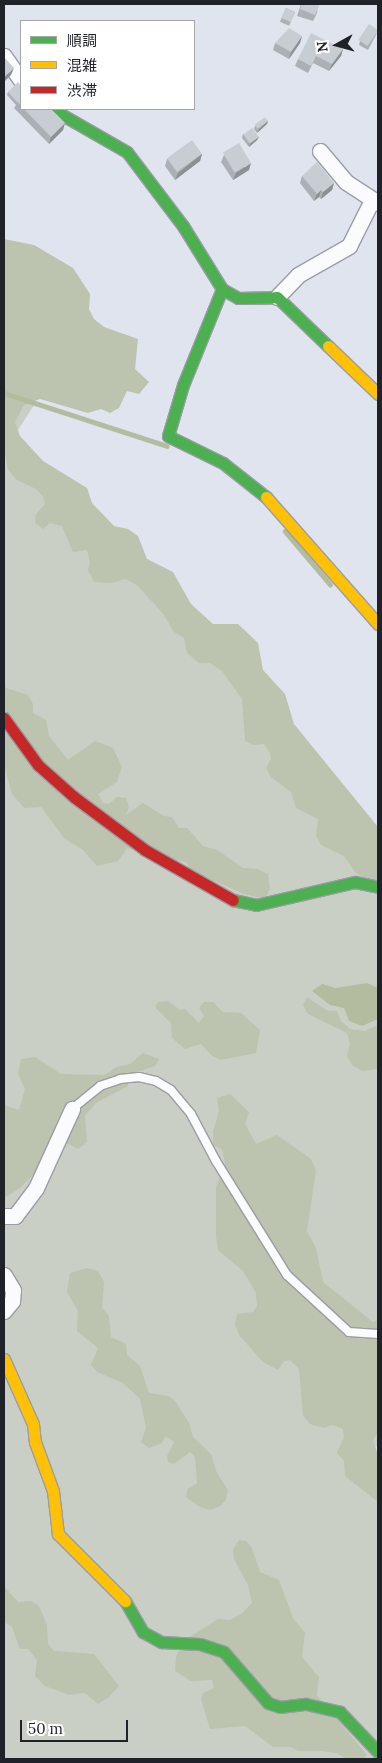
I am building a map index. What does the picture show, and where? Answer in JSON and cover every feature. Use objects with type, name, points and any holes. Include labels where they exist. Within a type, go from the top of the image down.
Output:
[{"type":"street","points":[[4,56],[20,79]]},
{"type":"street","points":[[54,110],[126,152],[183,226],[222,289],[238,298],[277,297],[298,275],[350,246],[375,201],[346,182],[320,151]]},
{"type":"street","points":[[222,289],[183,385],[168,436],[223,463],[252,483],[297,529],[378,624]]},
{"type":"street","points":[[277,297],[378,394]]},
{"type":"street","points":[[4,718],[38,765],[66,791],[145,850],[229,899],[256,906],[355,882],[378,887]]},
{"type":"street","points":[[4,1216],[15,1216],[36,1188],[72,1109]]},
{"type":"street","points":[[4,1275],[12,1290],[12,1301],[4,1311]]},
{"type":"street","points":[[4,1358],[33,1424],[35,1442],[53,1491],[58,1534],[115,1588],[143,1632],[161,1642],[200,1644],[224,1652],[268,1703],[280,1707],[306,1704],[340,1712],[378,1752]]},
{"type":"lane","points":[[72,1109],[100,1086],[120,1079],[139,1077],[156,1081],[171,1090],[191,1114],[216,1161],[287,1275],[349,1332],[378,1334]]},
{"type":"shaded area","points":[[4,239],[34,245],[73,268],[90,294],[89,309],[94,319],[104,327],[138,339],[135,369],[149,382],[139,394],[127,391],[119,408],[110,413],[101,409],[88,413],[40,399],[24,405],[15,422],[20,436],[43,461],[87,488],[92,503],[114,526],[128,529],[138,536],[147,559],[173,572],[191,604],[213,624],[238,624],[258,643],[263,670],[285,694],[294,724],[378,827],[378,886],[355,872],[344,856],[321,845],[316,836],[318,819],[296,808],[291,792],[271,777],[266,768],[271,759],[270,753],[264,744],[253,745],[245,741],[242,699],[222,671],[210,663],[199,663],[187,653],[184,638],[174,632],[164,615],[137,585],[125,579],[112,583],[94,582],[88,570],[90,562],[87,550],[73,552],[62,526],[50,523],[43,529],[35,523],[36,514],[45,504],[43,496],[36,489],[17,480],[8,470],[4,447]]},
{"type":"shaded area","points":[[4,367],[36,402],[7,447],[75,496],[378,850],[378,1445],[361,1458],[378,1480],[378,1759],[4,1759]]},
{"type":"shaded area","points":[[4,684],[6,688],[28,695],[33,704],[33,713],[46,720],[49,736],[68,760],[95,741],[113,748],[122,767],[117,782],[98,794],[103,803],[109,804],[117,797],[126,798],[129,807],[126,815],[143,803],[164,816],[172,817],[179,828],[187,828],[203,846],[217,850],[243,868],[257,869],[268,874],[270,889],[265,899],[244,894],[192,871],[186,862],[127,848],[118,861],[97,866],[83,850],[64,838],[41,807],[24,808],[12,794],[4,764]]},
{"type":"shaded area","points":[[367,983],[378,988],[378,1019],[362,1026],[349,1021],[344,1008],[330,1005],[312,991],[322,984],[336,988]]},
{"type":"shaded area","points":[[307,997],[328,1011],[337,1011],[341,1021],[350,1029],[365,1031],[378,1025],[378,1069],[362,1071],[353,1066],[347,1056],[350,1044],[347,1033],[308,1014],[303,1005]]},
{"type":"shaded area","points":[[168,1001],[180,1010],[185,1009],[199,1023],[204,1016],[199,1008],[204,1002],[213,1002],[223,1012],[241,1013],[260,1030],[256,1053],[221,1060],[212,1056],[201,1044],[185,1049],[172,1038],[171,1023],[155,1007],[158,1002]]},
{"type":"shaded area","points":[[143,1053],[159,1059],[155,1066],[128,1075],[128,1086],[96,1103],[85,1116],[87,1142],[78,1149],[66,1143],[53,1166],[36,1172],[20,1188],[4,1198],[4,1105],[19,1110],[25,1089],[18,1074],[21,1059],[35,1057],[61,1074],[105,1075],[116,1067],[130,1064]]},
{"type":"shaded area","points":[[230,1094],[249,1112],[245,1124],[256,1144],[277,1135],[311,1159],[316,1170],[307,1231],[316,1248],[323,1282],[373,1322],[378,1320],[378,1432],[373,1440],[378,1455],[378,1502],[345,1476],[344,1461],[337,1453],[344,1437],[343,1429],[332,1425],[324,1428],[310,1424],[303,1416],[299,1369],[290,1360],[284,1361],[278,1370],[263,1362],[239,1335],[235,1325],[237,1314],[253,1312],[257,1306],[256,1293],[243,1271],[218,1250],[216,1236],[216,1187],[225,1164],[222,1150],[213,1144],[213,1132],[219,1111],[217,1098]]},
{"type":"shaded area","points":[[87,1268],[98,1271],[104,1282],[102,1308],[109,1316],[111,1337],[126,1344],[127,1355],[140,1366],[149,1393],[169,1396],[176,1402],[189,1423],[193,1437],[211,1454],[217,1473],[228,1490],[226,1500],[219,1507],[210,1510],[200,1507],[186,1497],[188,1489],[197,1483],[195,1457],[190,1452],[174,1464],[168,1462],[167,1456],[174,1442],[169,1438],[165,1437],[162,1443],[149,1448],[141,1442],[146,1428],[140,1399],[123,1383],[97,1372],[91,1365],[98,1348],[77,1331],[78,1311],[67,1292],[70,1273]]},
{"type":"shaded area","points":[[239,1540],[246,1541],[252,1548],[260,1572],[279,1580],[293,1618],[305,1633],[302,1657],[319,1677],[317,1695],[367,1755],[363,1759],[346,1759],[337,1753],[322,1751],[298,1751],[291,1747],[273,1747],[245,1726],[210,1729],[201,1699],[203,1693],[214,1688],[212,1680],[191,1681],[175,1671],[176,1656],[185,1640],[218,1619],[230,1620],[241,1614],[252,1603],[248,1585],[234,1559],[233,1550]]},
{"type":"shaded area","points":[[4,1586],[18,1602],[31,1601],[39,1606],[47,1625],[48,1644],[54,1651],[94,1654],[119,1686],[108,1698],[98,1704],[85,1693],[69,1695],[45,1686],[35,1676],[37,1660],[28,1649],[20,1649],[12,1627],[4,1622]]},
{"type":"building","points":[[302,4],[316,4],[319,6],[315,15],[300,9]]},
{"type":"building","points":[[286,8],[295,12],[291,22],[282,18]]},
{"type":"building","points":[[369,24],[378,30],[367,46],[358,40]]},
{"type":"building","points":[[289,28],[302,36],[291,52],[275,43]]},
{"type":"building","points":[[311,33],[343,49],[332,64],[316,56],[311,66],[298,59]]},
{"type":"building","points":[[4,57],[14,68],[4,77]]},
{"type":"building","points":[[18,82],[20,85],[20,98],[17,102],[8,92]]},
{"type":"building","points":[[25,110],[52,110],[65,123],[51,137]]},
{"type":"building","points":[[265,117],[268,121],[258,129],[255,125]]},
{"type":"building","points":[[252,128],[259,137],[250,143],[243,135]]},
{"type":"building","points":[[192,140],[202,154],[177,172],[167,158]]},
{"type":"building","points":[[239,143],[251,163],[235,173],[223,153]]},
{"type":"building","points":[[317,162],[334,183],[323,192],[321,190],[317,194],[302,176]]},
{"type":"waterway","points":[[4,393],[167,446]]},
{"type":"waterway","points":[[285,531],[330,584]]},
{"type":"traffic: fast","points":[[54,110],[127,152],[183,226],[222,289],[238,298],[277,297],[328,346]]},
{"type":"traffic: fast","points":[[222,289],[183,385],[168,436],[223,463],[266,497]]},
{"type":"traffic: fast","points":[[233,900],[256,905],[355,882],[378,887]]},
{"type":"traffic: fast","points":[[125,1601],[143,1632],[161,1642],[200,1644],[224,1652],[268,1703],[280,1707],[306,1704],[340,1712],[378,1752]]},
{"type":"traffic: slow","points":[[328,346],[378,394]]},
{"type":"traffic: slow","points":[[266,497],[378,624]]},
{"type":"traffic: slow","points":[[4,1359],[33,1424],[35,1442],[53,1491],[58,1534],[125,1601]]},
{"type":"traffic: jam","points":[[4,718],[38,765],[74,797],[145,850],[233,900]]}]
